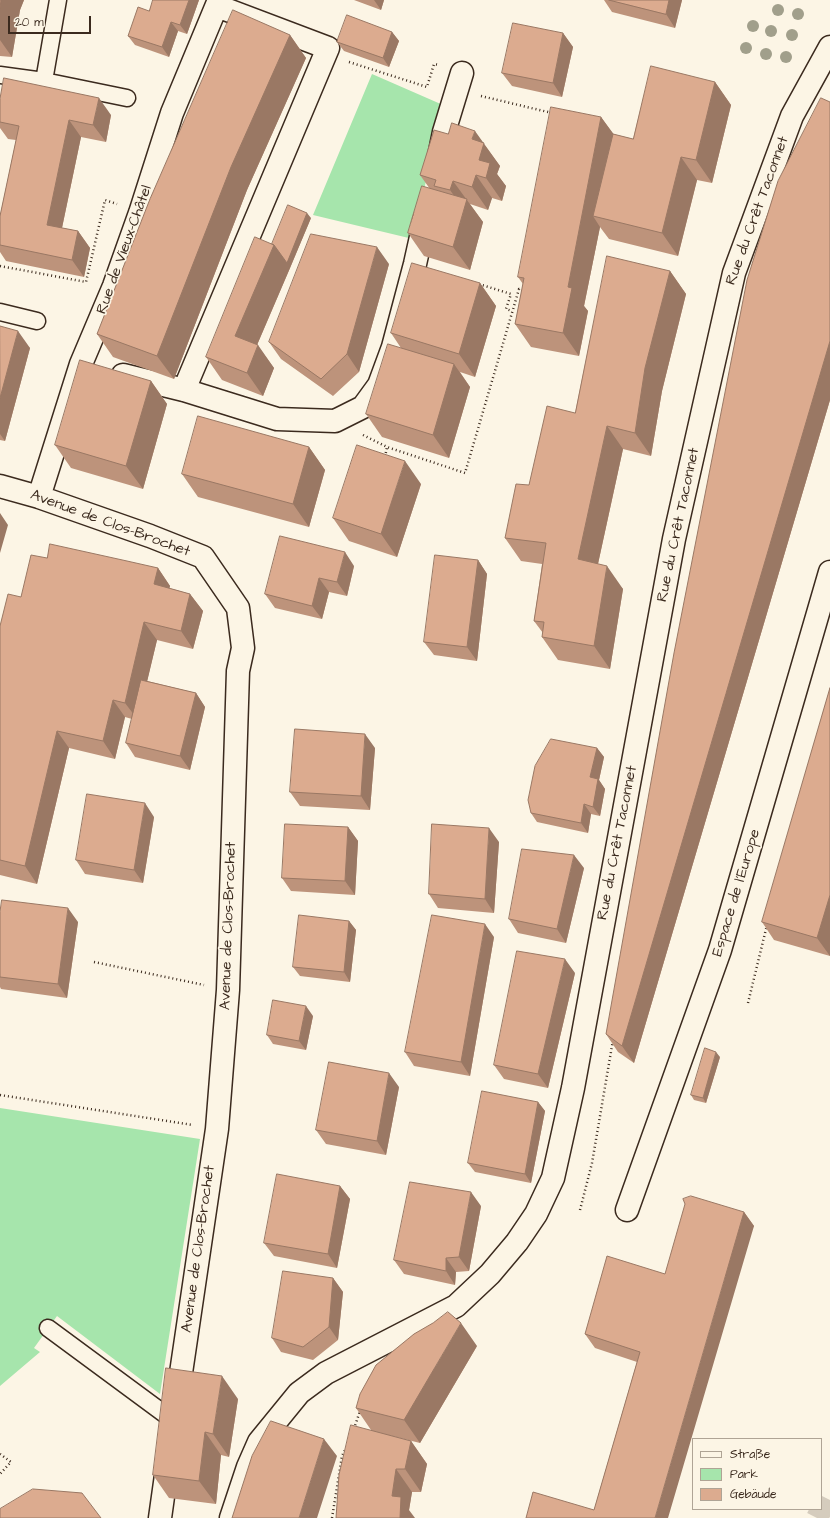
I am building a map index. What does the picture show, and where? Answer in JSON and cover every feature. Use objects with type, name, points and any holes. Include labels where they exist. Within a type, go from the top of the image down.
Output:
[{"type":"street","name":"Rue de Vieux-Châtel","points":[[40,497],[81,364],[114,286],[140,213],[172,113],[218,3],[328,48],[184,390]]},
{"type":"street","name":"Rue du Crêt Taconnet","points":[[231,1518],[248,1468],[259,1442],[299,1393],[326,1373],[456,1306],[490,1274],[517,1242],[536,1214],[553,1178],[573,1088],[674,539],[734,273],[792,116],[830,47]]},
{"type":"street","points":[[434,179],[444,132],[460,81]]},
{"type":"street","points":[[81,364],[184,390],[277,419],[335,421],[363,407],[379,385],[393,347],[415,264],[429,202]]},
{"type":"street","name":"Avenue de Clos-Brochet","points":[[0,486],[40,497],[150,536],[203,557],[238,608],[243,648],[238,671],[228,990],[217,1129],[160,1518]]},
{"type":"street","name":"Espace de l'Europe","points":[[627,1210],[720,950],[830,572]]},
{"type":"lane","points":[[44,81],[58,0]]},
{"type":"lane","points":[[0,75],[44,81],[127,98]]},
{"type":"lane","points":[[0,312],[37,321]]},
{"type":"lane","points":[[48,1328],[174,1421]]},
{"type":"path","points":[[343,60],[413,82]]},
{"type":"path","points":[[460,81],[553,114]]},
{"type":"path","points":[[0,266],[86,282],[105,200],[121,205]]},
{"type":"path","points":[[474,282],[511,294],[506,309],[512,311]]},
{"type":"path","points":[[335,421],[387,447],[465,473],[519,289],[528,291]]},
{"type":"path","points":[[384,459],[387,447]]},
{"type":"path","points":[[748,1003],[768,923]]},
{"type":"path","points":[[94,962],[228,990]]},
{"type":"path","points":[[0,1095],[217,1129]]},
{"type":"path","points":[[352,1433],[361,1410]]},
{"type":"path","points":[[332,1518],[342,1456],[347,1445]]},
{"type":"path","points":[[0,1454],[11,1462],[0,1474]]},
{"type":"green space","points":[[372,74],[443,105],[413,239],[313,215]]},
{"type":"green space","points":[[0,1108],[200,1139],[160,1394],[57,1316],[34,1348],[40,1352],[0,1386]]},
{"type":"building","points":[[153,0],[189,0],[180,25],[171,22],[162,47],[128,36],[138,7],[149,11]]},
{"type":"building","points":[[609,0],[669,0],[666,14]]},
{"type":"building","points":[[233,10],[290,35],[231,167],[157,356],[97,334],[150,199]]},
{"type":"building","points":[[347,15],[392,32],[383,58],[337,42]]},
{"type":"building","points":[[513,23],[563,33],[553,83],[502,73]]},
{"type":"building","points":[[651,66],[715,82],[696,160],[681,157],[662,233],[593,216],[613,134],[633,139]]},
{"type":"building","points":[[4,78],[99,98],[93,125],[69,120],[47,225],[78,231],[72,260],[0,245],[0,216],[19,126],[0,122],[0,99]]},
{"type":"building","points":[[821,98],[830,102],[830,341],[622,1046],[606,1034],[674,653],[747,280],[778,181]]},
{"type":"building","points":[[551,107],[601,117],[568,287],[572,288],[563,333],[515,324],[524,278],[518,277]]},
{"type":"building","points":[[452,123],[475,131],[472,139],[484,143],[479,160],[490,163],[486,178],[476,175],[472,187],[453,181],[450,190],[434,186],[436,180],[420,175],[434,130],[448,134]]},
{"type":"building","points":[[422,186],[467,199],[453,247],[408,233]]},
{"type":"building","points":[[288,205],[307,213],[287,263],[272,244]]},
{"type":"building","points":[[311,234],[377,247],[347,354],[321,379],[269,342]]},
{"type":"building","points":[[255,237],[274,245],[235,336],[258,345],[247,373],[206,357]]},
{"type":"building","points":[[607,256],[670,271],[645,368],[635,433],[607,426],[578,559],[607,566],[594,646],[542,637],[544,622],[534,621],[546,543],[505,538],[516,484],[529,485],[547,406],[575,413]]},
{"type":"building","points":[[412,263],[480,283],[459,354],[391,333]]},
{"type":"building","points":[[0,326],[18,331],[0,398]]},
{"type":"building","points":[[388,344],[454,364],[433,435],[366,414]]},
{"type":"building","points":[[80,360],[151,381],[126,466],[55,445]]},
{"type":"building","points":[[198,416],[309,447],[293,504],[182,474]]},
{"type":"building","points":[[357,445],[405,461],[381,534],[333,518]]},
{"type":"building","points":[[280,536],[345,552],[337,582],[319,578],[312,606],[265,594]]},
{"type":"building","points":[[50,544],[158,568],[154,584],[190,594],[181,631],[144,622],[125,703],[113,700],[103,741],[57,731],[25,866],[0,860],[0,626],[8,594],[21,597],[31,555],[47,558]]},
{"type":"building","points":[[435,555],[478,560],[467,647],[424,642]]},
{"type":"building","points":[[141,680],[196,693],[180,756],[126,743]]},
{"type":"building","points":[[830,688],[830,895],[817,938],[762,922]]},
{"type":"building","points":[[295,729],[365,734],[361,796],[290,792]]},
{"type":"building","points":[[551,739],[597,748],[590,777],[598,779],[593,807],[584,804],[581,823],[531,813],[528,800],[535,766]]},
{"type":"building","points":[[87,794],[145,803],[134,870],[76,860]]},
{"type":"building","points":[[285,824],[348,827],[345,881],[282,878]]},
{"type":"building","points":[[432,824],[489,828],[485,899],[429,894]]},
{"type":"building","points":[[522,849],[574,855],[557,929],[509,919]]},
{"type":"building","points":[[2,900],[68,908],[58,984],[0,977],[0,912]]},
{"type":"building","points":[[299,915],[349,921],[344,972],[293,967]]},
{"type":"building","points":[[432,915],[485,924],[461,1062],[405,1052]]},
{"type":"building","points":[[517,951],[565,959],[538,1074],[494,1065]]},
{"type":"building","points":[[273,1000],[306,1006],[299,1041],[267,1035]]},
{"type":"building","points":[[705,1048],[716,1052],[703,1098],[691,1095]]},
{"type":"building","points":[[329,1062],[389,1073],[377,1141],[316,1130]]},
{"type":"building","points":[[482,1091],[538,1102],[525,1174],[468,1163]]},
{"type":"building","points":[[277,1174],[340,1186],[328,1254],[264,1243]]},
{"type":"building","points":[[410,1182],[471,1192],[459,1257],[446,1258],[446,1271],[394,1260]]},
{"type":"building","points":[[691,1196],[744,1212],[655,1518],[526,1518],[533,1492],[594,1510],[640,1352],[585,1334],[607,1256],[665,1274],[685,1204],[683,1199]]},
{"type":"building","points":[[283,1271],[333,1278],[329,1327],[303,1347],[272,1338]]},
{"type":"building","points":[[448,1312],[461,1323],[404,1420],[356,1408],[360,1394],[376,1365],[414,1334]]},
{"type":"building","points":[[166,1368],[222,1376],[213,1434],[205,1432],[199,1481],[153,1475]]},
{"type":"building","points":[[271,1421],[324,1439],[299,1518],[232,1518],[252,1456]]},
{"type":"building","points":[[351,1425],[411,1441],[405,1469],[396,1469],[392,1496],[401,1497],[400,1518],[336,1518],[339,1475]]},
{"type":"building","points":[[33,1489],[82,1493],[101,1518],[0,1518],[0,1509]]},
{"type":"tunnel","points":[[822,1508],[830,1492]]},
{"type":"tunnel","points":[[817,1518],[821,1510]]}]
